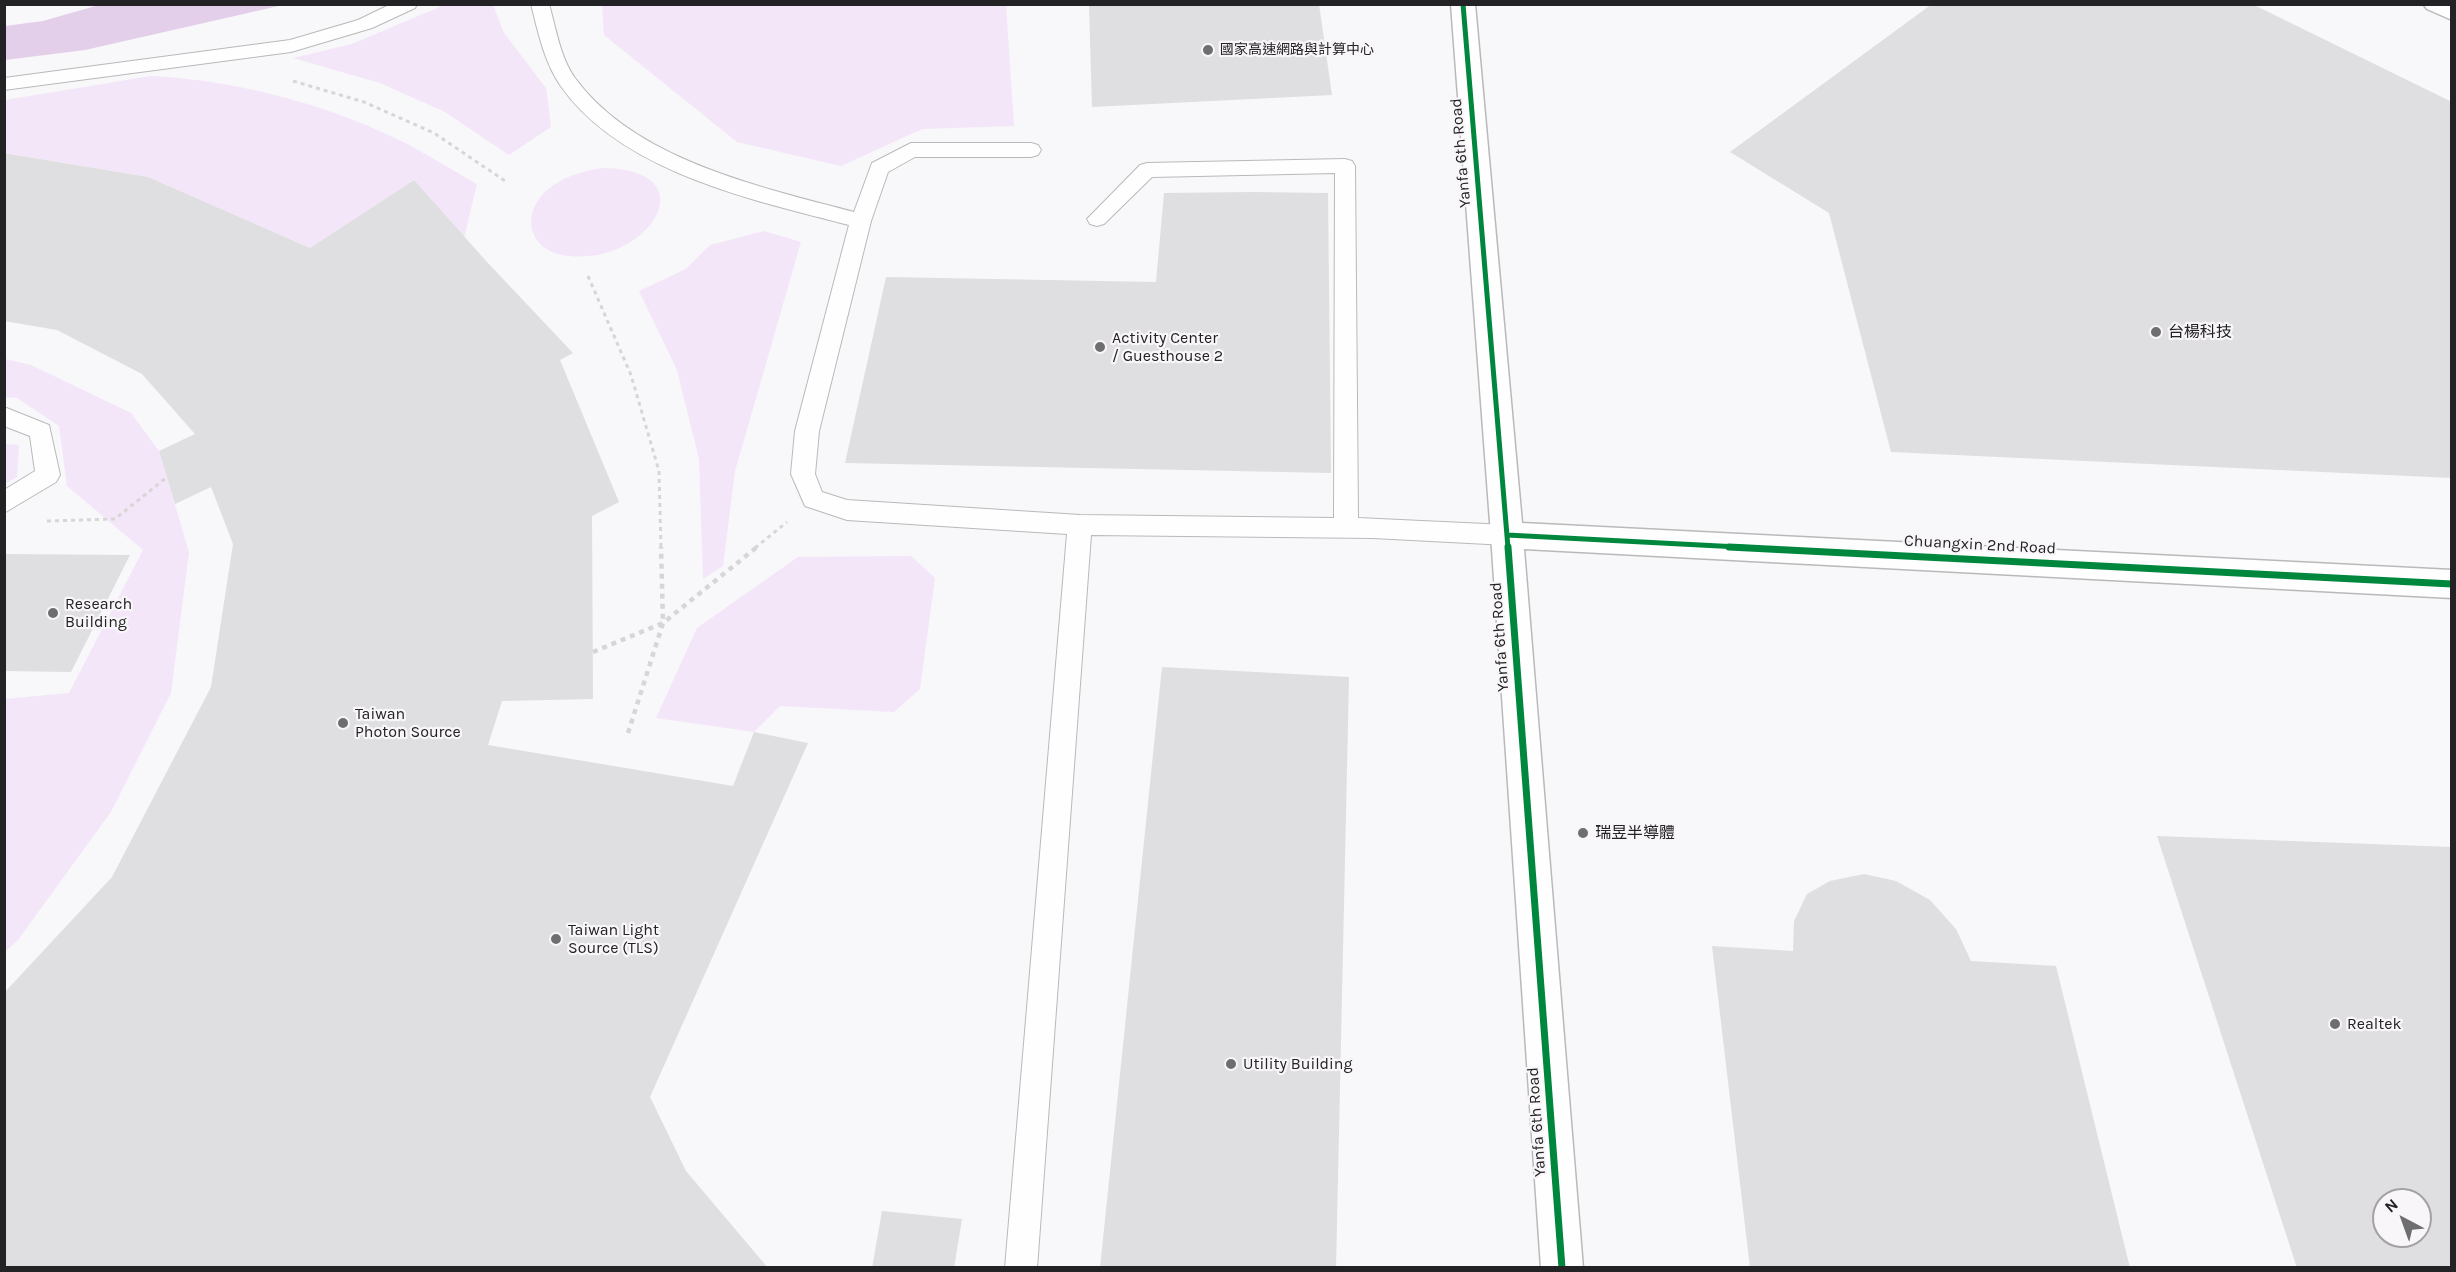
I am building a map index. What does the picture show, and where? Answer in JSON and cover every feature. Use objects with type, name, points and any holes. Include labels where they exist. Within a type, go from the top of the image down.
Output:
[{"type":"street","name":"Yanfa 6th Road","points":[[1463,4],[1507,535],[1562,1268]]},
{"type":"street","points":[[2435,4],[2451,12]]},
{"type":"street","name":"Chuangxin 2nd Road","points":[[1507,535],[2451,584]]},
{"type":"lane","points":[[4,84],[291,45],[365,24],[408,4]]},
{"type":"lane","points":[[540,4],[554,51],[568,82],[598,116],[682,166],[734,186],[861,221]]},
{"type":"lane","points":[[4,90],[38,80]]},
{"type":"lane","points":[[1031,150],[911,150],[879,168],[861,221],[807,431],[803,474],[813,499],[847,510],[1080,525],[1346,528],[1507,535]]},
{"type":"lane","points":[[1097,219],[1147,170],[1345,166],[1346,528]]},
{"type":"lane","points":[[4,416],[41,430],[48,475],[4,503]]},
{"type":"lane","points":[[1021,1268],[1080,525]]},
{"type":"path","points":[[286,79],[364,102],[435,133],[508,183]]},
{"type":"path","points":[[588,276],[631,375],[659,471],[663,623],[628,733]]},
{"type":"path","points":[[38,521],[115,519],[167,477]]},
{"type":"path","points":[[593,652],[663,623],[813,499]]},
{"type":"shaded area","points":[[99,5],[283,5],[85,50],[5,60],[5,26],[43,21]]},
{"type":"shaded area","points":[[444,5],[493,5],[504,33],[546,88],[551,127],[509,155],[445,112],[380,83],[293,58],[352,44]]},
{"type":"shaded area","points":[[602,5],[1006,5],[1014,126],[922,129],[841,166],[737,142],[604,35]]},
{"type":"shaded area","points":[[151,76],[214,82],[308,104],[368,126],[407,144],[477,184],[464,238],[414,180],[310,248],[148,177],[5,153],[5,100]]},
{"type":"shaded area","points":[[603,168],[635,172],[654,183],[660,199],[656,216],[643,232],[623,246],[598,255],[569,256],[546,249],[538,242],[531,223],[537,202],[551,187],[565,179]]},
{"type":"shaded area","points":[[764,231],[801,242],[735,471],[723,566],[703,579],[699,459],[677,370],[639,291],[686,269],[710,245]]},
{"type":"shaded area","points":[[5,359],[31,365],[131,413],[159,451],[189,552],[171,693],[111,812],[18,940],[5,952],[5,699],[69,693],[143,550],[67,486],[59,426],[17,398],[5,397]]},
{"type":"shaded area","points":[[5,444],[19,445],[17,477],[5,484]]},
{"type":"shaded area","points":[[911,556],[935,578],[920,689],[894,712],[780,706],[754,732],[656,718],[697,628],[798,557]]},
{"type":"building","name":"國家高速網路與計算中心","points":[[1089,4],[1319,4],[1332,95],[1092,107]]},
{"type":"building","name":"台楊科技","points":[[1932,4],[2252,4],[2452,102],[2452,478],[1891,452],[1829,213],[1730,152]]},
{"type":"building","name":"Taiwan Photon Source","points":[[4,153],[148,177],[310,248],[414,180],[573,353],[560,360],[619,502],[592,516],[593,699],[502,701],[488,745],[733,786],[754,732],[808,743],[650,1097],[686,1171],[768,1268],[4,1268],[4,993],[112,877],[211,687],[233,544],[211,487],[175,504],[159,451],[195,434],[142,374],[57,330],[4,321]]},
{"type":"building","name":"Activity Center / Guesthouse 2","points":[[1164,193],[1328,193],[1331,473],[845,463],[886,277],[1156,282]]},
{"type":"building","name":"Research Building","points":[[4,554],[130,555],[71,672],[4,671]]},
{"type":"building","name":"Utility Building","points":[[1162,667],[1349,677],[1336,1268],[1100,1268]]},
{"type":"building","name":"Realtek","points":[[2157,836],[2452,847],[2452,1268],[2297,1268]]},
{"type":"building","points":[[1864,874],[1896,881],[1930,900],[1956,929],[1971,961],[2056,966],[2130,1268],[1750,1268],[1712,946],[1793,951],[1794,921],[1807,894],[1830,881]]},
{"type":"building","points":[[882,1211],[962,1219],[954,1268],[872,1268]]},
{"type":"cycle path","points":[[1463,4],[1507,535],[1562,1268]]},
{"type":"cycle path","points":[[1507,535],[2452,584]]},
{"type":"place","name":"國家高速網路與計算中心","points":[[1208,50]]},
{"type":"place","name":"台楊科技","points":[[2156,332]]},
{"type":"place","name":"Activity Center / Guesthouse 2","points":[[1100,347]]},
{"type":"place","name":"Research Building","points":[[53,613]]},
{"type":"place","name":"Taiwan Photon Source","points":[[343,723]]},
{"type":"place","name":"瑞昱半導體","points":[[1583,833]]},
{"type":"place","name":"Taiwan Light Source (TLS)","points":[[556,939]]},
{"type":"place","name":"Realtek","points":[[2335,1024]]},
{"type":"place","name":"Utility Building","points":[[1231,1064]]}]
